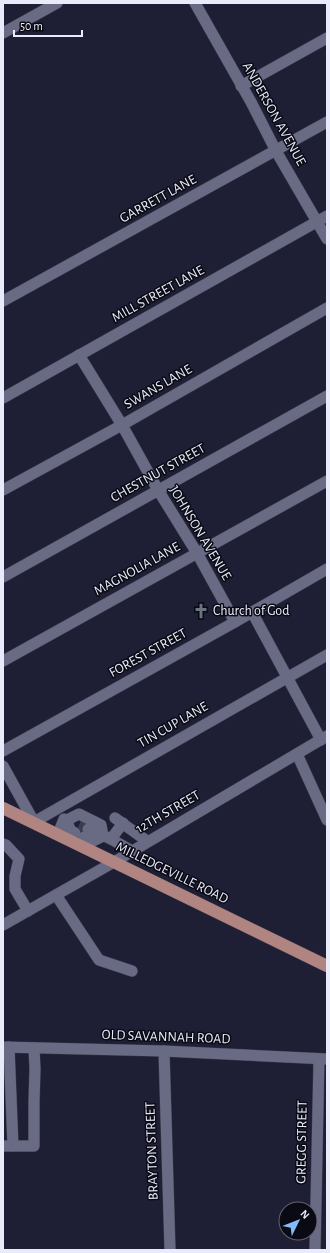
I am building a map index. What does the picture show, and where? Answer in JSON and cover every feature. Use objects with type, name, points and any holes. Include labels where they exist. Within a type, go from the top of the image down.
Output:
[{"type":"main road","name":"MILLEDGEVILLE ROAD","points":[[3,808],[327,966]]},
{"type":"street","points":[[3,33],[57,3]]},
{"type":"street","name":"ANDERSON AVENUE","points":[[195,3],[251,102],[276,151],[322,219],[327,239]]},
{"type":"street","points":[[241,86],[327,38]]},
{"type":"street","name":"GARRETT LANE","points":[[3,301],[327,122]]},
{"type":"street","name":"MILL STREET LANE","points":[[3,398],[322,219]]},
{"type":"street","name":"SWANS LANE","points":[[3,490],[122,425],[327,308]]},
{"type":"street","name":"JOHNSON AVENUE","points":[[79,355],[122,425],[235,622]]},
{"type":"street","name":"CHESTNUT STREET","points":[[3,577],[327,396]]},
{"type":"street","name":"MAGNOLIA LANE","points":[[3,661],[327,481]]},
{"type":"street","name":"FOREST STREET","points":[[3,750],[235,622],[327,569]]},
{"type":"street","points":[[252,612],[287,677],[324,738]]},
{"type":"street","name":"TIN CUP LANE","points":[[34,822],[327,655]]},
{"type":"street","name":"12TH STREET","points":[[3,925],[114,862],[147,841],[324,738]]},
{"type":"street","points":[[297,754],[327,820]]},
{"type":"street","points":[[3,766],[34,822]]},
{"type":"street","points":[[58,834],[64,818],[67,820],[79,814],[101,825],[107,837]]},
{"type":"street","points":[[67,820],[70,830],[107,837],[132,851]]},
{"type":"street","points":[[94,852],[119,820],[147,841]]},
{"type":"street","points":[[3,844],[6,845],[19,859],[15,876],[15,889],[28,911]]},
{"type":"street","points":[[56,895],[99,960],[132,971]]},
{"type":"street","points":[[6,1047],[8,1146],[34,1146],[34,1048]]},
{"type":"street","name":"OLD SAVANNAH ROAD","points":[[6,1047],[164,1051],[323,1059]]},
{"type":"street","name":"BRAYTON STREET","points":[[164,1051],[170,1250]]},
{"type":"street","name":"GREGG STREET","points":[[315,1250],[323,1059]]},
{"type":"tunnel","points":[[79,825],[88,829]]},
{"type":"place","name":"Church of God","points":[[201,611]]}]
